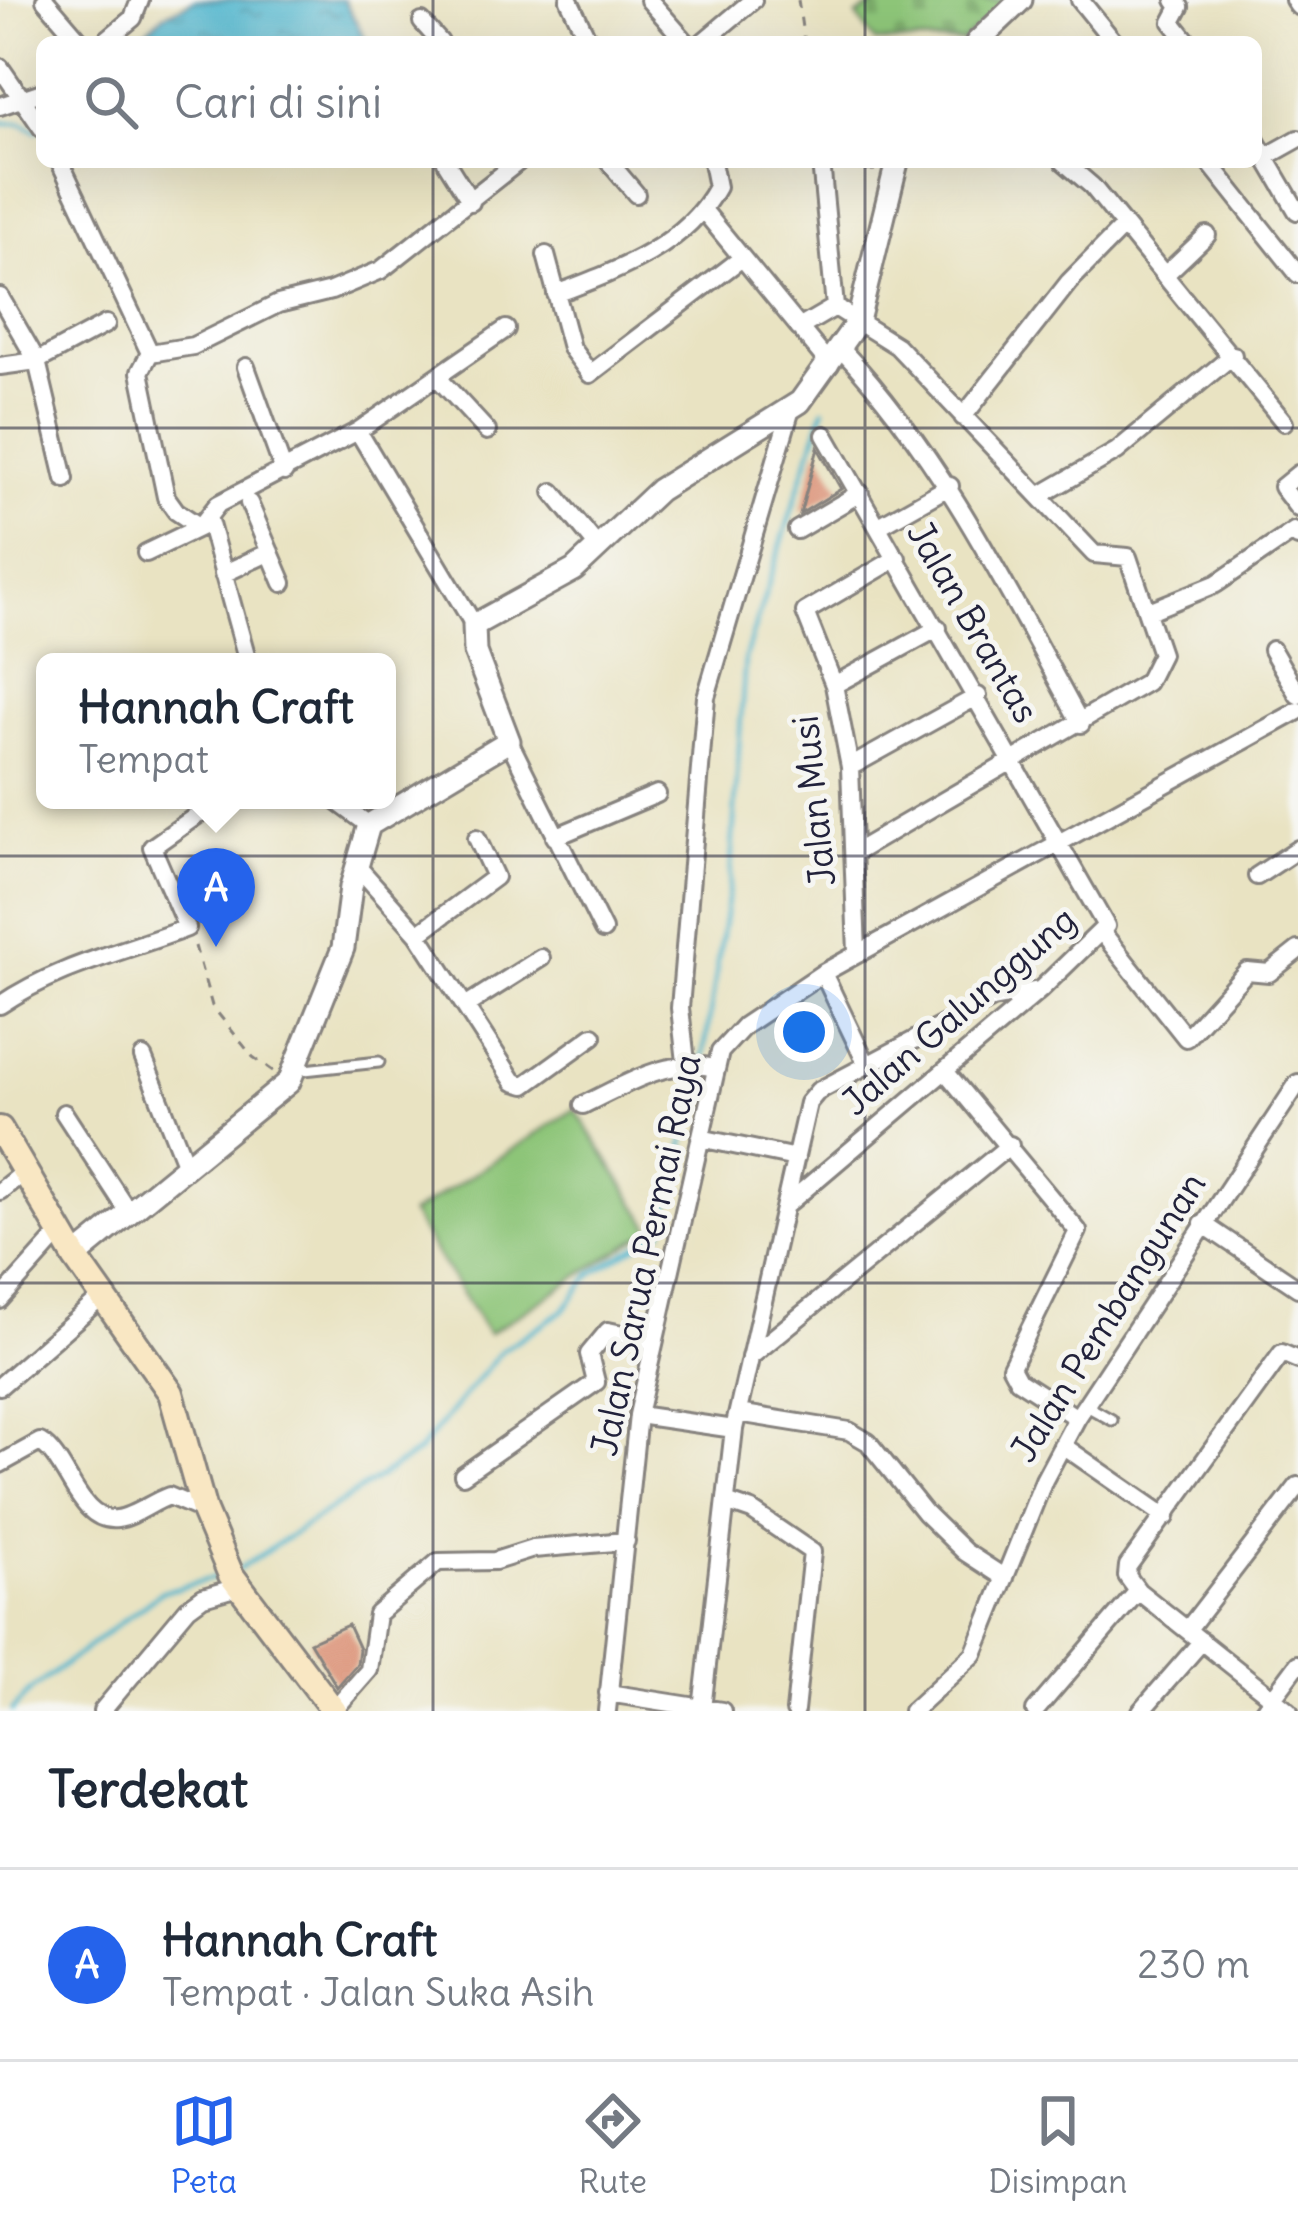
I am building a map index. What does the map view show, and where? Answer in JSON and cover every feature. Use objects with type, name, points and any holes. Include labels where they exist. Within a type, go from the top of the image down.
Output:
[{"type":"main road","points":[[0,1129],[75,1257],[158,1370],[180,1413],[205,1511],[232,1576],[334,1711]]},
{"type":"street","points":[[45,0],[76,36]]},
{"type":"street","points":[[112,36],[134,18],[140,0]]},
{"type":"street","points":[[569,0],[586,36]]},
{"type":"street","points":[[650,0],[681,36]]},
{"type":"street","points":[[983,36],[1021,0]]},
{"type":"street","points":[[1080,0],[1109,36]]},
{"type":"street","points":[[1175,0],[1180,7],[1172,22],[1183,36]]},
{"type":"street","points":[[710,36],[749,1]]},
{"type":"street","points":[[422,22],[435,36]]},
{"type":"street","points":[[0,67],[34,100]]},
{"type":"street","points":[[0,106],[34,100]]},
{"type":"street","points":[[1262,148],[1298,139]]},
{"type":"street","points":[[1262,152],[1297,211]]},
{"type":"street","points":[[63,168],[150,353]]},
{"type":"street","points":[[450,168],[471,202]]},
{"type":"street","points":[[150,353],[193,346],[278,304],[331,291],[381,270],[511,168]]},
{"type":"street","points":[[614,168],[636,194]]},
{"type":"street","points":[[556,294],[648,254],[704,211],[717,187],[713,168]]},
{"type":"street","points":[[822,168],[835,307]]},
{"type":"street","points":[[474,625],[534,596],[598,547],[659,490],[791,409],[836,357],[858,321],[896,168]]},
{"type":"street","points":[[1070,168],[1165,274],[1284,422]]},
{"type":"street","points":[[1214,168],[1298,274]]},
{"type":"street","points":[[704,211],[799,328],[890,403],[950,486],[1081,724]]},
{"type":"street","points":[[963,417],[1069,282],[1124,226]]},
{"type":"street","points":[[1165,274],[1207,236]]},
{"type":"street","points":[[546,255],[571,348],[590,374],[742,258]]},
{"type":"street","points":[[0,297],[37,361],[65,479]]},
{"type":"street","points":[[835,307],[886,337],[1094,554],[1128,557],[1161,654],[1158,670],[1081,724],[856,852]]},
{"type":"street","points":[[799,328],[835,307]]},
{"type":"street","points":[[0,366],[37,361],[106,324]]},
{"type":"street","points":[[146,553],[204,522],[218,504],[358,431],[506,329]]},
{"type":"street","points":[[150,353],[140,372],[166,496],[176,511],[204,522],[245,653]]},
{"type":"street","points":[[1041,496],[1117,451],[1233,355]]},
{"type":"street","points":[[245,367],[284,472]]},
{"type":"street","points":[[438,378],[487,430]]},
{"type":"street","points":[[583,1105],[702,1065],[680,1008],[706,698],[791,409]]},
{"type":"street","points":[[358,431],[474,625],[475,652],[509,740],[603,930]]},
{"type":"street","name":"Jalan Brantas","points":[[825,435],[1062,844]]},
{"type":"street","points":[[1298,474],[1282,487],[1298,508]]},
{"type":"street","points":[[879,526],[950,486]]},
{"type":"street","points":[[553,492],[598,547]]},
{"type":"street","points":[[797,530],[860,494]]},
{"type":"street","points":[[249,503],[283,583]]},
{"type":"street","points":[[1148,611],[1216,584],[1294,531],[1298,537]]},
{"type":"street","points":[[223,574],[270,552]]},
{"type":"street","name":"Jalan Musi","points":[[857,953],[850,767],[834,685],[805,612],[898,558]]},
{"type":"street","points":[[834,685],[938,628]]},
{"type":"street","points":[[1272,650],[1298,695]]},
{"type":"street","points":[[850,767],[978,696]]},
{"type":"street","name":"Jalan Sarua Permai Raya","points":[[608,1702],[638,1414],[700,1138],[702,1065],[730,1038],[857,953],[1298,711]]},
{"type":"street","points":[[396,809],[509,740]]},
{"type":"street","points":[[555,837],[657,794]]},
{"type":"street","points":[[0,1005],[60,969],[107,958],[187,928],[152,847],[206,809]]},
{"type":"street","points":[[347,809],[369,825]]},
{"type":"street","points":[[75,1257],[291,1077],[343,948],[369,825],[395,809]]},
{"type":"street","points":[[418,934],[495,878],[476,838]]},
{"type":"street","name":"Jalan Galunggung","points":[[785,1206],[1040,990],[1101,931],[1106,921],[1062,844]]},
{"type":"street","points":[[1257,876],[1298,849]]},
{"type":"street","points":[[357,866],[418,934],[520,1085],[593,1036]]},
{"type":"street","points":[[1101,931],[1186,1038],[1247,971],[1268,973],[1298,950]]},
{"type":"street","points":[[465,1006],[541,958]]},
{"type":"street","points":[[823,974],[867,1065]]},
{"type":"street","points":[[702,1709],[736,1421],[812,1096],[992,999],[1040,990]]},
{"type":"street","points":[[142,1057],[186,1166]]},
{"type":"street","points":[[945,1071],[1078,1231],[1025,1334],[1013,1374],[1081,1412]]},
{"type":"street","name":"Jalan Pembangunan","points":[[912,1711],[974,1654],[1062,1445],[1298,1082]]},
{"type":"street","points":[[64,1112],[128,1211]]},
{"type":"street","points":[[700,1138],[796,1158]]},
{"type":"street","points":[[750,1357],[1010,1145]]},
{"type":"street","points":[[0,1191],[25,1172]]},
{"type":"street","points":[[1203,1224],[1298,1288]]},
{"type":"street","points":[[0,1300],[61,1232]]},
{"type":"street","points":[[0,1386],[102,1297]]},
{"type":"street","points":[[463,1475],[596,1382],[589,1354],[604,1334],[654,1341]]},
{"type":"street","points":[[1289,1711],[1268,1705],[1195,1635],[1138,1591],[1127,1576],[1128,1566],[1282,1353],[1298,1360]]},
{"type":"street","points":[[638,1414],[849,1431],[868,1442],[925,1513],[965,1552],[1005,1578]]},
{"type":"street","points":[[0,1464],[40,1442],[92,1511],[107,1519],[122,1519],[169,1496],[205,1511]]},
{"type":"street","points":[[1062,1445],[1166,1517]]},
{"type":"street","points":[[1141,1711],[1298,1486]]},
{"type":"street","points":[[727,1502],[752,1511],[812,1552],[795,1711]]},
{"type":"street","points":[[334,1711],[369,1670],[376,1614],[438,1562],[495,1561],[533,1549],[626,1540]]},
{"type":"street","points":[[102,1711],[188,1609],[232,1576]]},
{"type":"street","points":[[1035,1711],[1138,1591]]},
{"type":"street","points":[[1268,1705],[1298,1664]]},
{"type":"street","points":[[608,1702],[722,1711]]},
{"type":"lane","points":[[291,1077],[380,1062]]},
{"type":"lane","points":[[1081,1412],[1112,1420]]},
{"type":"path","points":[[798,0],[803,36]]},
{"type":"path","points":[[803,33],[807,36]]},
{"type":"path","points":[[187,928],[202,958],[212,1006],[253,1057],[291,1077]]},
{"type":"green space","points":[[883,0],[1009,0],[970,36],[871,36],[857,16]]},
{"type":"green space","points":[[575,1109],[652,1229],[488,1334],[411,1214]]},
{"type":"water","points":[[195,0],[344,0],[364,36],[140,36],[165,14]]},
{"type":"building","points":[[818,448],[841,489],[800,514]]},
{"type":"building","points":[[348,1625],[359,1649],[357,1664],[337,1687],[310,1642]]},
{"type":"waterway","points":[[0,123],[21,123],[36,130]]},
{"type":"waterway","points":[[703,1061],[730,881],[745,658],[824,409]]},
{"type":"waterway","points":[[239,1569],[418,1452],[502,1350],[564,1310],[591,1274],[663,1230],[701,1072]]},
{"type":"waterway","points":[[12,1711],[31,1690],[161,1592],[222,1576]]},
{"type":"place","name":"Hannah Craft","points":[[216,947]]}]
